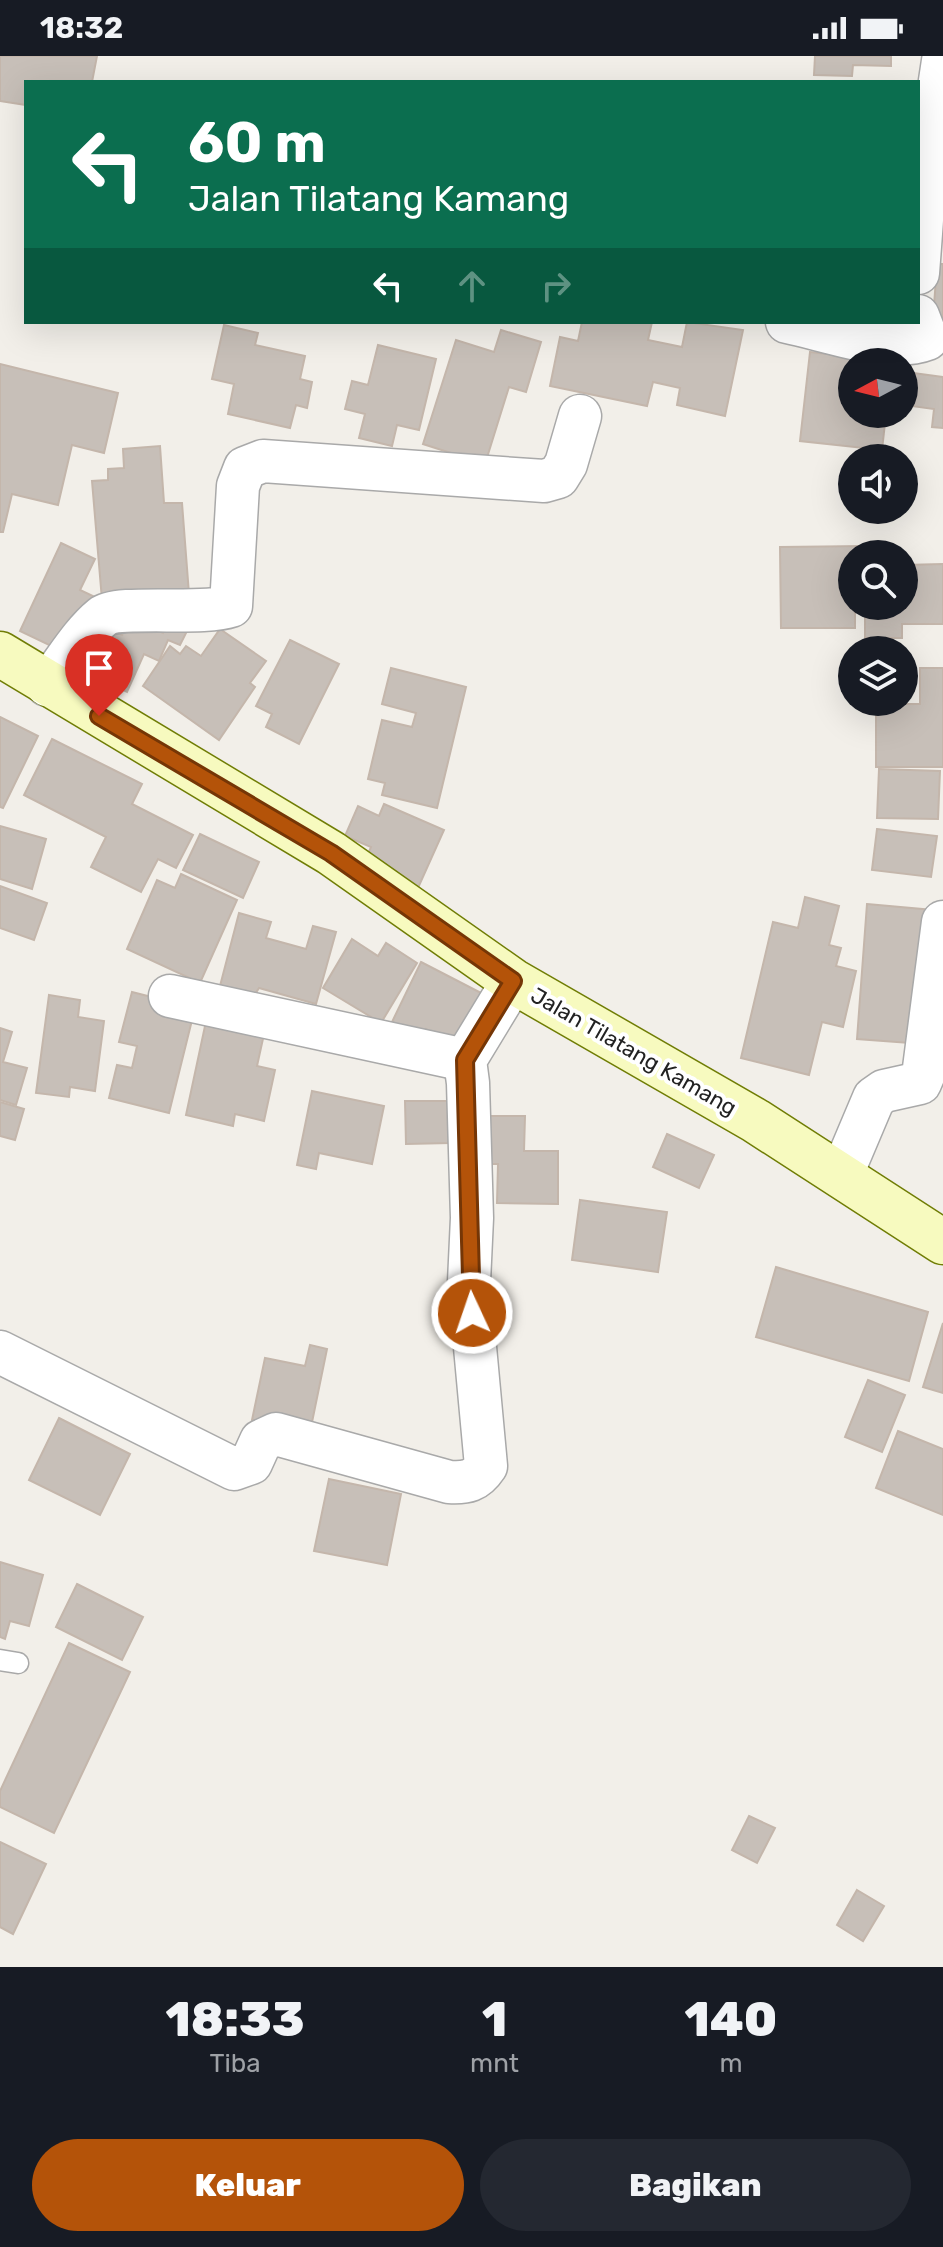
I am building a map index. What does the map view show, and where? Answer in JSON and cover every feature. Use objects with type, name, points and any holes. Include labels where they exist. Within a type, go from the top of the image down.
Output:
[{"type":"street","points":[[920,246],[925,180],[943,61]]},
{"type":"street","points":[[796,324],[894,345],[927,339],[920,321]]},
{"type":"street","points":[[47,685],[103,616],[117,611],[219,610],[231,606],[238,486],[245,468],[263,461],[544,481],[558,477],[566,464],[580,416]]},
{"type":"street","name":"Jalan Tilatang Kamang","points":[[3,663],[47,685],[331,853],[513,981],[756,1121],[943,1242]]},
{"type":"street","points":[[841,1176],[874,1098],[884,1091],[920,1083],[923,1076],[943,922]]},
{"type":"street","points":[[0,1352],[234,1469],[251,1463],[261,1441],[276,1434],[449,1482],[464,1483],[478,1478],[486,1466],[469,1282],[472,1218],[465,1060],[513,981]]},
{"type":"street","points":[[170,996],[465,1060]]},
{"type":"building","points":[[0,56],[97,56],[92,80],[24,80],[24,105],[0,101]]},
{"type":"building","points":[[815,56],[891,56],[891,66],[853,65],[852,76],[814,75]]},
{"type":"building","points":[[937,264],[943,264],[943,321],[933,320]]},
{"type":"building","points":[[582,324],[652,324],[648,340],[682,347],[687,324],[743,330],[725,416],[677,405],[680,388],[653,382],[647,406],[550,386],[560,337],[578,341]]},
{"type":"building","points":[[224,325],[258,333],[255,345],[305,356],[300,379],[312,382],[307,408],[296,405],[290,428],[228,414],[234,384],[212,379]]},
{"type":"building","points":[[501,330],[541,342],[526,392],[509,387],[485,464],[423,444],[456,340],[494,352]]},
{"type":"building","points":[[378,345],[436,359],[419,430],[397,425],[392,446],[359,438],[365,414],[345,409],[352,381],[368,385]]},
{"type":"building","points":[[810,352],[838,355],[838,428],[884,428],[883,444],[838,445],[800,441]]},
{"type":"building","points":[[0,364],[118,393],[104,453],[72,445],[58,505],[12,494],[3,532],[0,532]]},
{"type":"building","points":[[918,374],[943,377],[943,428],[932,427],[934,409],[918,407]]},
{"type":"building","points":[[160,446],[164,503],[182,503],[189,594],[102,600],[92,481],[108,480],[108,469],[124,468],[123,449]]},
{"type":"building","points":[[61,543],[95,559],[80,590],[97,598],[70,655],[20,631]]},
{"type":"building","points":[[838,546],[838,620],[855,620],[855,628],[781,628],[780,547]]},
{"type":"building","points":[[943,564],[943,624],[902,624],[902,636],[865,636],[865,620],[918,620],[918,565]]},
{"type":"building","points":[[130,618],[163,633],[169,621],[188,629],[180,645],[168,640],[159,661],[144,654],[127,692],[82,670],[103,627],[122,635]]},
{"type":"building","points":[[220,629],[266,661],[250,683],[255,687],[219,740],[143,686],[170,646],[180,654],[186,646],[201,656]]},
{"type":"building","points":[[290,640],[339,664],[299,744],[266,727],[272,714],[256,706]]},
{"type":"building","points":[[391,668],[466,687],[437,808],[382,795],[385,783],[368,779],[382,720],[412,727],[416,713],[382,704]]},
{"type":"building","points":[[920,668],[943,668],[943,767],[876,767],[876,716],[918,716]]},
{"type":"building","points":[[0,717],[38,736],[3,808],[0,807]]},
{"type":"building","points":[[52,739],[142,784],[132,804],[193,835],[176,868],[158,859],[141,892],[91,867],[106,837],[24,795]]},
{"type":"building","points":[[879,769],[940,771],[938,819],[877,818]]},
{"type":"building","points":[[384,804],[444,830],[418,888],[364,864],[371,847],[345,836],[358,806],[379,816]]},
{"type":"building","points":[[0,826],[46,839],[32,889],[0,879]]},
{"type":"building","points":[[877,829],[937,836],[931,877],[872,870]]},
{"type":"building","points":[[200,834],[259,862],[243,898],[183,870]]},
{"type":"building","points":[[181,874],[237,900],[200,983],[127,949],[157,880],[175,888]]},
{"type":"building","points":[[0,886],[47,903],[34,940],[0,928]]},
{"type":"building","points":[[805,897],[839,906],[829,945],[841,948],[836,966],[856,971],[843,1027],[822,1022],[809,1075],[741,1058],[773,922],[798,928]]},
{"type":"building","points":[[867,904],[933,910],[923,1044],[857,1039]]},
{"type":"building","points":[[239,913],[271,922],[266,938],[306,949],[313,926],[336,932],[316,1004],[259,988],[254,996],[220,986]]},
{"type":"building","points":[[352,939],[378,956],[386,943],[417,963],[381,1023],[323,988]]},
{"type":"building","points":[[421,962],[485,995],[459,1046],[426,1029],[422,1037],[392,1022]]},
{"type":"building","points":[[132,992],[195,1008],[169,1113],[109,1098],[117,1065],[132,1068],[137,1046],[119,1042]]},
{"type":"building","points":[[49,995],[80,1000],[78,1017],[104,1021],[95,1091],[70,1087],[69,1097],[36,1093]]},
{"type":"building","points":[[208,1012],[266,1025],[257,1066],[275,1070],[264,1121],[235,1114],[233,1126],[186,1115]]},
{"type":"building","points":[[0,1028],[12,1032],[3,1062],[27,1068],[16,1105],[0,1100]]},
{"type":"building","points":[[312,1091],[384,1106],[372,1164],[319,1153],[316,1169],[297,1165]]},
{"type":"building","points":[[405,1101],[449,1101],[450,1143],[406,1144]]},
{"type":"building","points":[[0,1102],[24,1109],[15,1140],[0,1136]]},
{"type":"building","points":[[481,1116],[525,1116],[524,1151],[558,1151],[558,1204],[497,1203],[498,1164],[480,1164]]},
{"type":"building","points":[[667,1134],[714,1155],[699,1188],[653,1167]]},
{"type":"building","points":[[580,1200],[667,1212],[658,1272],[572,1260]]},
{"type":"building","points":[[776,1267],[928,1312],[909,1381],[756,1337]]},
{"type":"building","points":[[943,1323],[943,1393],[923,1387]]},
{"type":"building","points":[[310,1345],[327,1349],[310,1432],[252,1420],[265,1358],[305,1366]]},
{"type":"building","points":[[868,1380],[905,1395],[882,1452],[845,1437]]},
{"type":"building","points":[[59,1418],[130,1454],[100,1515],[29,1480]]},
{"type":"building","points":[[898,1431],[943,1449],[943,1515],[876,1488]]},
{"type":"building","points":[[329,1479],[401,1494],[387,1565],[314,1551]]},
{"type":"building","points":[[0,1562],[43,1575],[29,1626],[10,1621],[5,1639],[0,1637]]},
{"type":"building","points":[[77,1584],[143,1617],[122,1660],[56,1627]]},
{"type":"building","points":[[69,1643],[130,1672],[54,1833],[0,1807],[0,1791]]},
{"type":"building","points":[[749,1816],[775,1828],[757,1863],[732,1850]]},
{"type":"building","points":[[0,1842],[46,1864],[13,1934],[0,1927]]},
{"type":"building","points":[[857,1890],[884,1906],[863,1941],[837,1925]]},
{"type":"route","points":[[99,716],[331,853],[513,981],[465,1060],[472,1218],[469,1282],[472,1313]]}]
